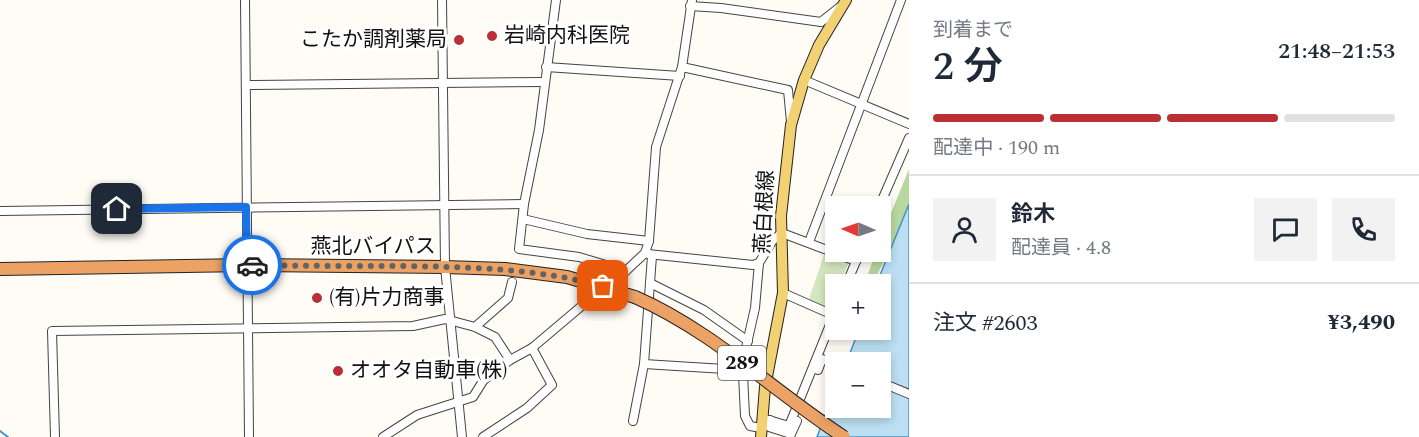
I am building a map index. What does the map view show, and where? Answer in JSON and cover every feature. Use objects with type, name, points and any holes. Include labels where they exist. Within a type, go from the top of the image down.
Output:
[{"type":"highway","name":"燕北バイパス","points":[[0,269],[247,265],[445,267],[544,273],[603,286],[663,309],[717,343],[812,416],[844,437]]},
{"type":"main road","name":"燕白根線","points":[[763,426],[765,387],[783,293],[781,216],[791,125],[804,80],[819,45],[844,3]]},
{"type":"street","points":[[244,0],[249,437]]},
{"type":"street","points":[[442,0],[445,267],[462,437]]},
{"type":"street","points":[[556,0],[539,130],[524,204],[519,249],[579,257],[626,271]]},
{"type":"street","points":[[809,242],[902,0]]},
{"type":"street","points":[[633,421],[644,364],[650,283],[648,255],[656,147],[681,71],[691,3],[821,22],[844,3]]},
{"type":"street","points":[[546,67],[681,71],[788,90],[791,125]]},
{"type":"street","points":[[804,80],[909,124]]},
{"type":"street","points":[[246,85],[544,82]]},
{"type":"street","points":[[884,196],[909,138]]},
{"type":"street","points":[[0,211],[524,204]]},
{"type":"street","points":[[524,219],[587,234],[649,242]]},
{"type":"street","points":[[825,248],[782,233],[773,240],[759,263],[758,286],[741,370],[745,416],[750,426],[789,426],[825,335]]},
{"type":"street","points":[[615,281],[648,255],[753,265],[759,263]]},
{"type":"street","points":[[475,327],[508,298],[512,282]]},
{"type":"street","points":[[650,283],[704,310],[748,341]]},
{"type":"street","points":[[382,437],[417,415],[473,397],[483,381],[510,360],[532,348],[597,293]]},
{"type":"street","points":[[783,293],[825,309]]},
{"type":"street","points":[[55,437],[52,330],[413,326],[440,319],[475,327],[495,337],[510,360]]},
{"type":"street","points":[[483,437],[527,408],[552,385],[532,348]]},
{"type":"street","points":[[763,426],[791,434],[822,359],[825,360]]},
{"type":"street","points":[[644,364],[741,370]]},
{"type":"street","points":[[891,387],[909,394]]},
{"type":"green space","points":[[909,169],[909,212],[891,248],[891,213]]},
{"type":"green space","points":[[825,252],[825,262],[849,262],[844,274],[825,274],[825,306],[809,299]]},
{"type":"green space","points":[[872,262],[884,262],[878,274],[868,274]]},
{"type":"water","points":[[909,204],[909,437],[817,437],[825,416],[825,418],[891,418],[891,352],[850,352],[855,340],[891,340],[891,274],[880,274],[885,262],[891,262],[891,248]]},
{"type":"waterway","points":[[0,431],[8,437]]},
{"type":"way so far","points":[[252,265],[524,270],[603,286]]},
{"type":"place","name":"岩崎内科医院","points":[[492,36]]},
{"type":"place","name":"こたか調剤薬局","points":[[459,40]]},
{"type":"place","name":"(有)片力商事","points":[[317,298]]},
{"type":"place","name":"オオタ自動車(株)","points":[[338,371]]},
{"type":"route","points":[[117,209],[246,207],[247,265],[252,265]]}]
